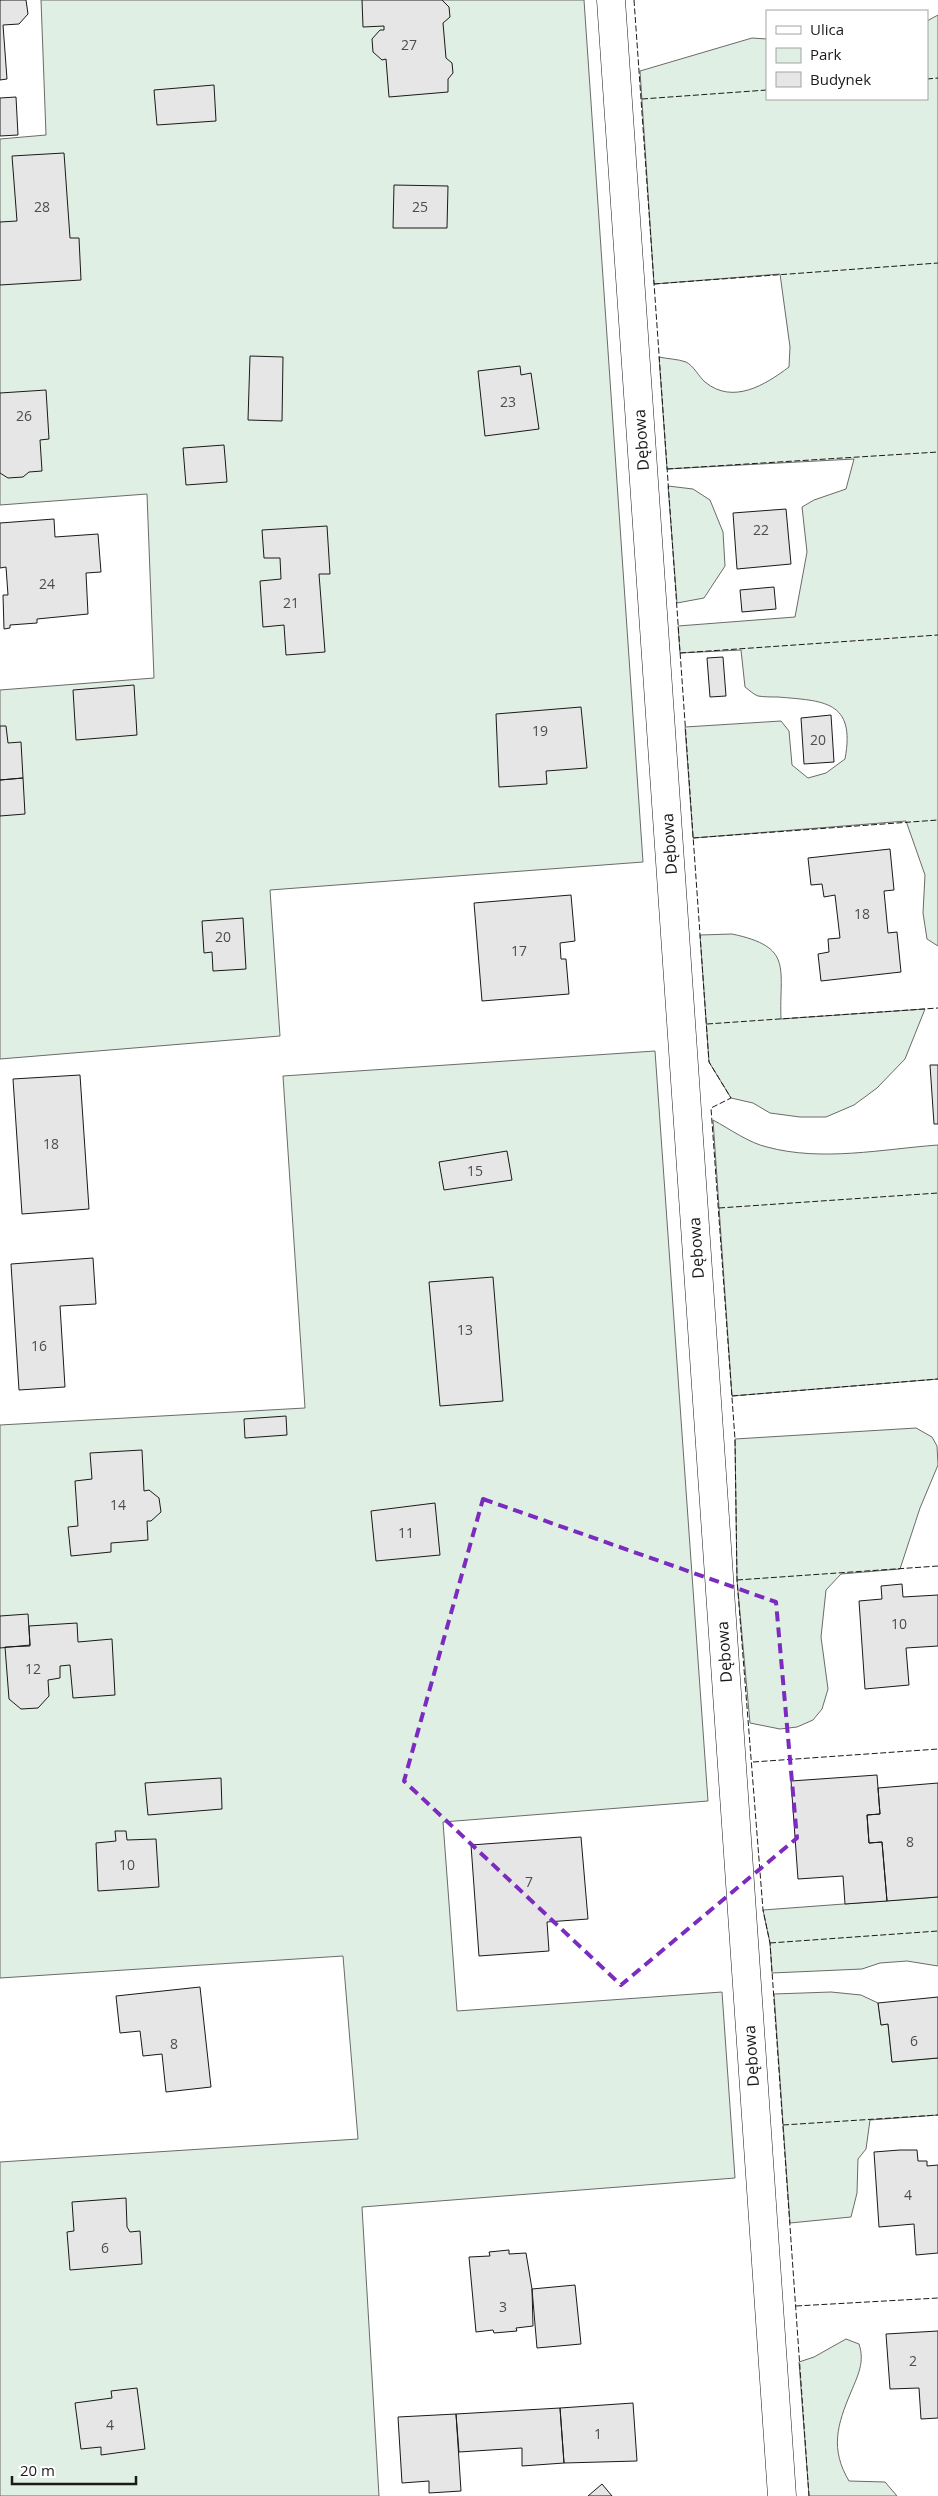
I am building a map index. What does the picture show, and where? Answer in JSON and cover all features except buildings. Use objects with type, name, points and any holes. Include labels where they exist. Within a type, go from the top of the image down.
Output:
[{"type":"street","name":"Dębowa","points":[[611,0],[782,2496]]},
{"type":"highlighted area","points":[[483,1499],[776,1602],[797,1838],[621,1985],[404,1781]]},
{"type":"green space","points":[[41,0],[584,0],[643,862],[270,890],[280,1036],[0,1059],[0,690],[154,678],[147,494],[0,505],[0,139],[46,135]]},
{"type":"green space","points":[[938,15],[938,946],[927,939],[923,913],[925,875],[906,821],[693,838],[685,727],[781,721],[789,731],[792,765],[808,778],[826,773],[845,759],[846,725],[832,707],[809,700],[756,695],[745,687],[741,650],[680,653],[678,626],[795,617],[807,552],[802,507],[814,500],[846,489],[854,459],[667,469],[659,357],[686,362],[692,366],[705,382],[716,389],[738,392],[759,386],[789,367],[790,347],[780,274],[654,284],[640,71],[752,38],[766,39],[766,100],[928,100],[928,20]]},
{"type":"green space","points":[[668,486],[693,489],[710,500],[723,532],[725,566],[704,598],[677,603]]},
{"type":"green space","points":[[732,934],[752,939],[766,946],[774,953],[779,962],[781,973],[781,1019],[925,1009],[905,1059],[877,1088],[854,1105],[826,1117],[800,1117],[770,1113],[753,1103],[731,1098],[709,1062],[700,935]]},
{"type":"green space","points":[[655,1051],[708,1801],[443,1822],[457,2011],[722,1992],[735,2178],[362,2207],[379,2496],[0,2496],[0,2162],[358,2139],[343,1956],[0,1978],[0,1425],[305,1408],[283,1076]]},
{"type":"green space","points":[[713,1120],[753,1142],[767,1147],[809,1154],[852,1153],[938,1145],[938,1379],[732,1396]]},
{"type":"green space","points":[[916,1428],[932,1437],[937,1446],[938,1465],[920,1508],[900,1569],[841,1574],[826,1590],[821,1637],[828,1689],[822,1709],[813,1720],[797,1727],[780,1729],[750,1723],[737,1580],[735,1439]]},
{"type":"green space","points":[[938,1897],[938,1966],[907,1961],[880,1963],[862,1969],[772,1973],[770,1943],[763,1910]]},
{"type":"green space","points":[[831,1992],[861,1995],[878,2003],[881,2025],[888,2024],[892,2062],[938,2058],[938,2115],[870,2120],[866,2149],[858,2159],[857,2193],[851,2217],[790,2223],[774,1994]]},
{"type":"green space","points":[[846,2339],[859,2344],[861,2363],[839,2426],[839,2458],[849,2481],[885,2482],[897,2496],[809,2496],[799,2362],[814,2357]]},
{"type":"fence","points":[[634,0],[709,1062],[731,1098],[711,1108],[735,1439],[737,1580],[763,1910],[770,1943],[809,2496]]},
{"type":"fence","points":[[928,79],[938,78]]},
{"type":"fence","points":[[642,99],[766,90]]},
{"type":"fence","points":[[654,284],[938,263]]},
{"type":"fence","points":[[667,469],[938,452]]},
{"type":"fence","points":[[680,653],[938,635]]},
{"type":"fence","points":[[693,838],[938,820]]},
{"type":"fence","points":[[707,1024],[938,1008]]},
{"type":"fence","points":[[719,1208],[938,1193]]},
{"type":"fence","points":[[732,1396],[938,1379]]},
{"type":"fence","points":[[737,1580],[938,1566]]},
{"type":"fence","points":[[753,1762],[938,1749]]},
{"type":"fence","points":[[770,1943],[938,1931]]},
{"type":"fence","points":[[783,2125],[938,2115]]},
{"type":"fence","points":[[796,2306],[938,2298]]}]
